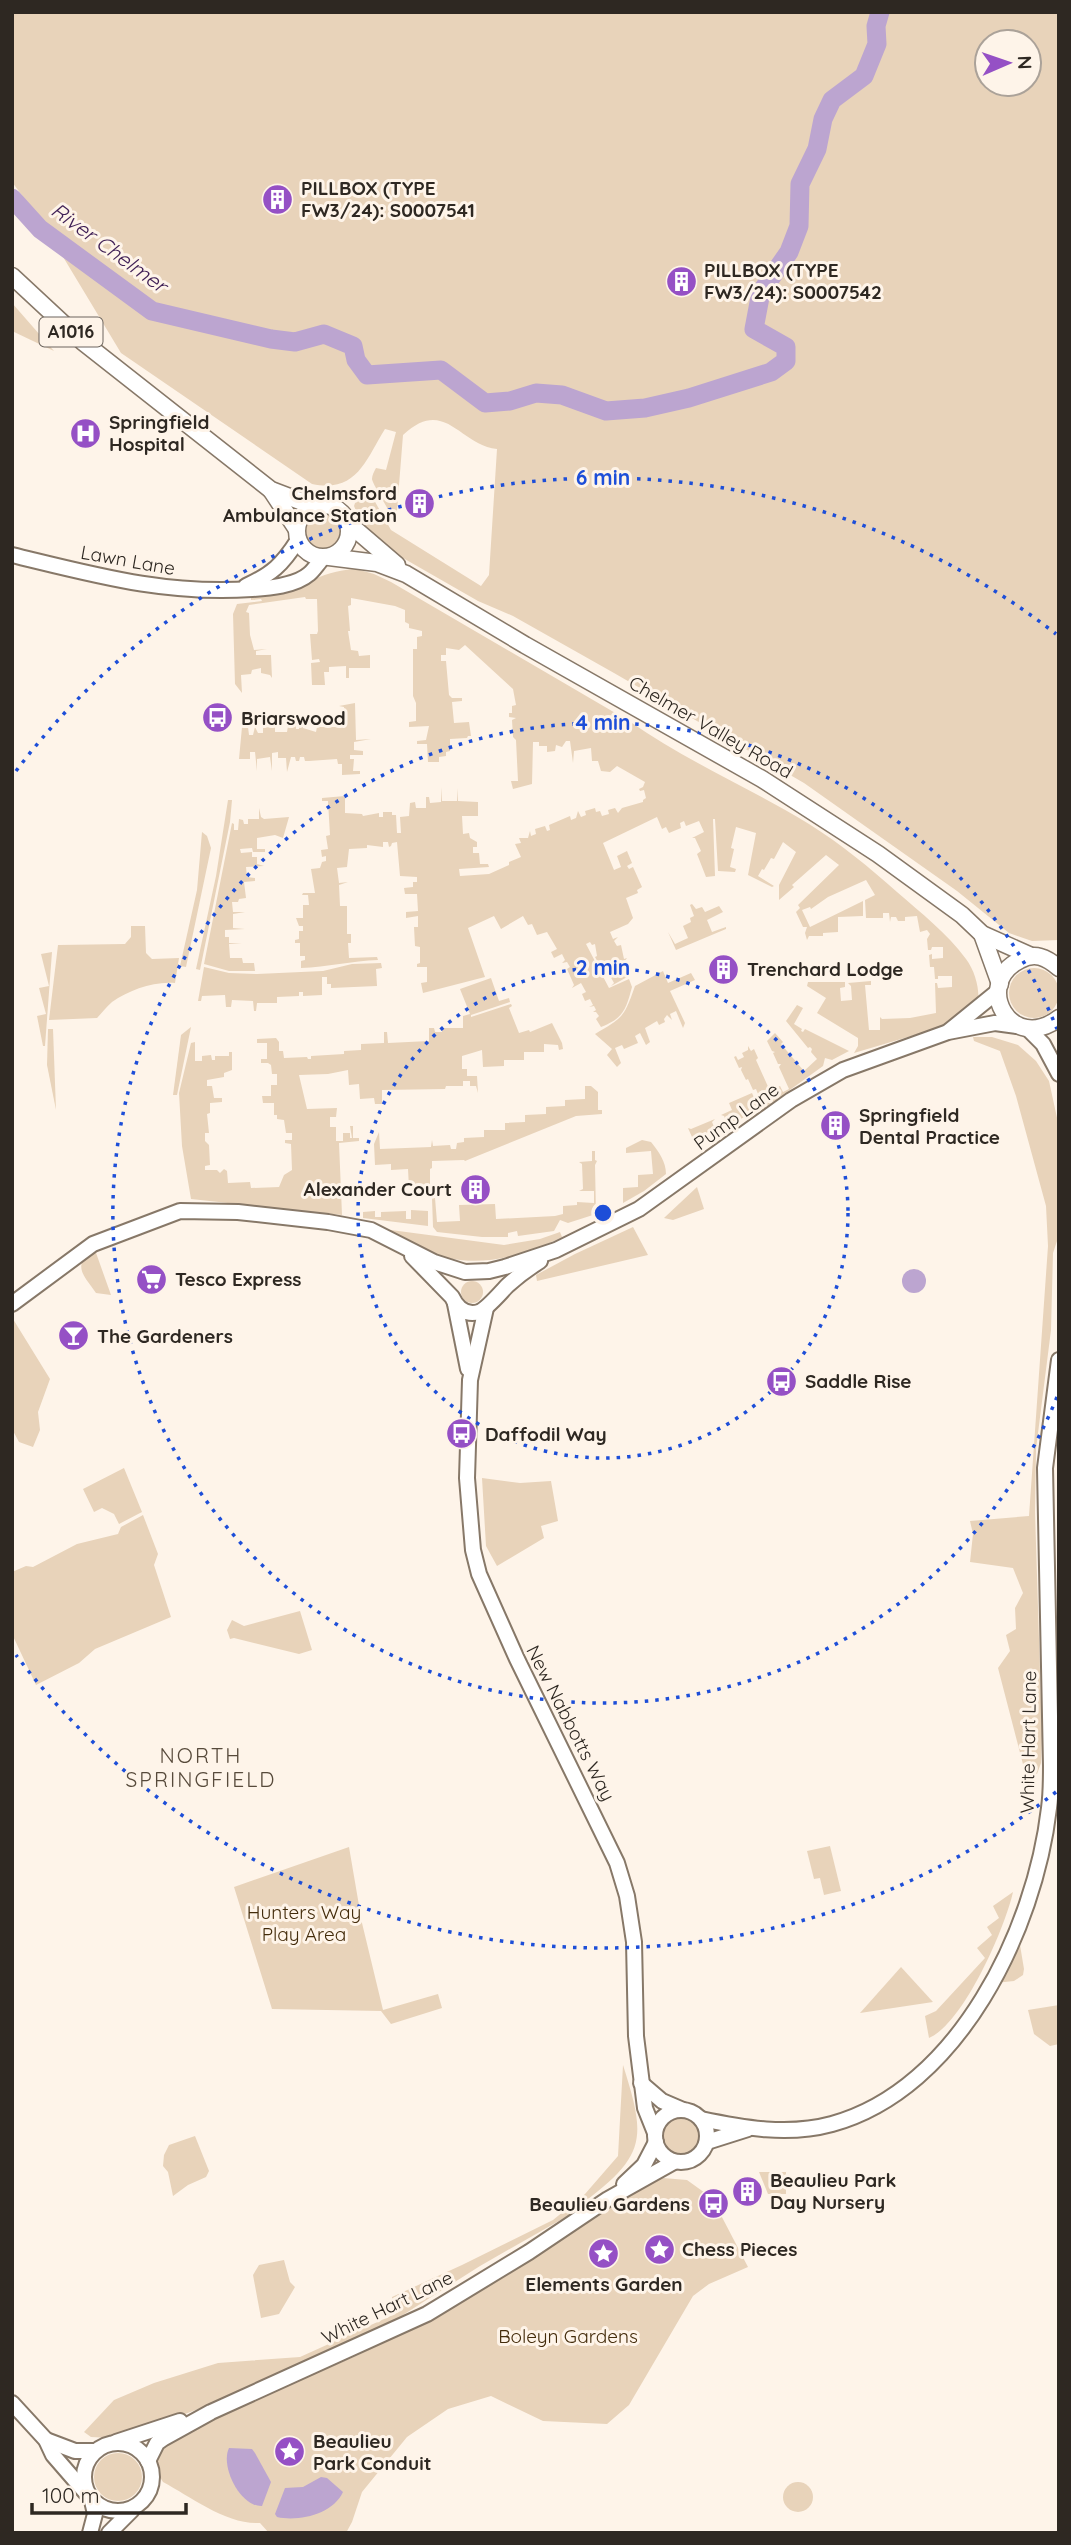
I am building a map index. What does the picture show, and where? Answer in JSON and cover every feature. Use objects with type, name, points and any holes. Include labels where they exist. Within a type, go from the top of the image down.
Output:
[{"type":"main road","name":"A1016","points":[[12,276],[83,342],[271,490],[313,506],[326,505],[336,508],[343,513],[348,523]]},
{"type":"main road","name":"A1016","points":[[271,490],[307,553],[326,557]]},
{"type":"main road","points":[[297,534],[301,516],[313,506]]},
{"type":"main road","points":[[326,557],[337,554],[346,544],[348,523]]},
{"type":"main road","name":"Chelmer Valley Road","points":[[348,523],[406,574]]},
{"type":"main road","name":"Chelmer Valley Road","points":[[326,557],[377,563],[406,574],[762,779],[878,854],[962,915],[982,934],[1035,956]]},
{"type":"main road","name":"Chelmer Valley Road","points":[[982,934],[999,988]]},
{"type":"main road","points":[[999,988],[1006,970],[1015,962],[1059,953]]},
{"type":"main road","name":"A1016","points":[[1035,956],[1059,968]]},
{"type":"main road","name":"A1016","points":[[999,988],[1003,1013],[1023,1027]]},
{"type":"main road","points":[[1023,1027],[1045,1026],[1059,1018]]},
{"type":"street","name":"Lawn Lane","points":[[238,590],[271,573],[285,560],[297,534]]},
{"type":"street","name":"Lawn Lane","points":[[12,555],[128,583],[190,590],[238,590],[288,583],[308,576],[326,557]]},
{"type":"street","name":"Pump Lane","points":[[948,1032],[999,988]]},
{"type":"street","name":"Pump Lane","points":[[12,1304],[93,1244],[180,1211],[238,1212],[328,1222],[371,1230],[403,1247],[470,1272],[505,1268],[556,1250],[639,1209],[791,1100],[843,1070],[948,1032],[995,1023],[1023,1027]]},
{"type":"street","points":[[1023,1027],[1043,1044],[1059,1074]]},
{"type":"street","name":"Pump Lane","points":[[403,1247],[454,1301]]},
{"type":"street","name":"Pump Lane","points":[[489,1304],[526,1270],[556,1250]]},
{"type":"street","points":[[470,1272],[487,1278],[491,1283],[493,1290],[489,1304],[477,1312],[467,1312],[454,1301],[452,1287],[456,1279],[470,1272]]},
{"type":"street","name":"New Nabbotts Way","points":[[454,1301],[470,1380]]},
{"type":"street","name":"New Nabbotts Way","points":[[489,1304],[470,1380],[467,1478],[473,1550],[479,1574],[516,1659],[617,1863],[627,1896],[634,1941],[636,2036],[641,2083],[645,2108],[655,2138]]},
{"type":"street","name":"White Hart Lane","points":[[701,2119],[750,2129],[793,2130],[833,2124],[876,2105],[907,2085],[935,2061],[961,2030],[991,1984],[1020,1923],[1040,1854],[1049,1808],[1052,1766],[1045,1468],[1059,1360]]},
{"type":"street","points":[[641,2083],[662,2101],[692,2112],[706,2127],[707,2142],[697,2157],[674,2162],[659,2151],[655,2138],[662,2118],[669,2113],[683,2110]]},
{"type":"street","name":"White Hart Lane","points":[[707,2142],[750,2129]]},
{"type":"street","name":"White Hart Lane","points":[[608,2199],[644,2165],[655,2138]]},
{"type":"street","name":"White Hart Lane","points":[[150,2467],[157,2443],[164,2438],[211,2412],[427,2314],[529,2252],[608,2199],[674,2162]]},
{"type":"street","points":[[12,2403],[46,2440],[53,2455],[100,2507],[116,2512],[140,2503]]},
{"type":"street","name":"White Hart Lane","points":[[112,2443],[211,2412]]},
{"type":"street","points":[[46,2440],[75,2451],[95,2451],[112,2443],[131,2445],[140,2451],[150,2467],[151,2488],[140,2503],[109,2533]]},
{"type":"street","points":[[90,2533],[95,2514],[84,2482],[84,2469],[95,2451]]},
{"type":"green space","points":[[12,12],[1059,12],[1059,940],[1032,941],[1009,933],[957,891],[804,783],[513,616],[478,601],[396,554],[368,531],[354,506],[360,497],[369,496],[391,530],[481,586],[489,575],[497,449],[472,440],[441,421],[430,420],[418,424],[403,435],[396,523],[372,479],[376,468],[386,470],[396,432],[385,429],[365,463],[350,479],[327,486],[312,484],[121,353],[42,222],[12,182]]},
{"type":"green space","points":[[12,303],[54,351],[12,331]]},
{"type":"green space","points":[[323,512],[337,517],[342,531],[337,545],[323,550],[309,545],[304,531],[309,517]]},
{"type":"green space","points":[[356,569],[391,582],[673,749],[787,811],[832,840],[924,916],[959,950],[974,975],[978,1004],[938,1028],[854,1053],[858,1038],[817,1013],[826,998],[807,986],[808,982],[845,982],[845,987],[840,988],[841,1001],[852,1000],[851,986],[848,983],[871,981],[871,985],[865,985],[869,1030],[880,1030],[880,1017],[910,1018],[936,1013],[935,983],[938,988],[952,987],[952,976],[938,976],[938,979],[935,979],[934,967],[930,967],[929,955],[932,954],[932,959],[943,958],[943,947],[932,947],[928,950],[927,939],[930,934],[927,930],[920,932],[917,916],[905,917],[905,921],[891,917],[890,922],[889,913],[883,913],[883,918],[866,918],[865,900],[875,895],[866,880],[828,897],[811,909],[802,910],[810,927],[863,901],[863,916],[838,917],[838,932],[809,936],[807,940],[807,927],[803,927],[796,912],[800,908],[798,905],[839,865],[826,855],[779,900],[779,885],[796,852],[783,842],[774,859],[771,858],[764,870],[762,869],[758,876],[774,886],[772,887],[748,875],[756,833],[736,827],[730,867],[736,869],[735,872],[718,871],[715,819],[715,876],[706,877],[697,854],[701,851],[695,838],[692,838],[704,832],[699,821],[686,826],[684,821],[680,823],[681,828],[669,833],[666,827],[662,829],[657,817],[603,843],[614,870],[621,867],[617,856],[627,851],[632,863],[627,866],[629,869],[633,867],[642,887],[637,890],[638,893],[626,898],[633,918],[628,924],[610,932],[613,939],[618,937],[614,941],[617,946],[621,945],[624,959],[627,958],[624,962],[627,967],[631,967],[626,969],[629,976],[611,986],[614,983],[609,974],[605,975],[595,957],[595,944],[586,944],[609,988],[629,979],[632,987],[623,1012],[615,1020],[601,1027],[596,1019],[599,1016],[593,1012],[596,1010],[594,1006],[589,1007],[593,1005],[590,999],[585,1001],[582,994],[586,992],[581,983],[572,988],[574,985],[567,969],[570,967],[567,962],[562,963],[565,960],[562,954],[554,958],[551,952],[557,949],[547,932],[537,935],[532,924],[528,925],[523,916],[501,929],[494,916],[468,928],[485,977],[423,993],[421,983],[427,982],[427,967],[417,967],[420,963],[420,947],[415,946],[414,927],[418,927],[418,916],[406,918],[406,912],[418,911],[417,894],[405,894],[404,888],[413,887],[417,877],[400,876],[397,842],[389,847],[388,842],[383,842],[383,847],[367,845],[367,848],[349,849],[347,867],[337,868],[339,883],[348,882],[339,885],[340,906],[347,906],[347,934],[351,934],[351,943],[348,943],[349,958],[377,957],[378,960],[301,968],[301,961],[305,960],[305,956],[300,956],[300,943],[295,943],[295,940],[299,939],[299,931],[303,931],[303,926],[299,926],[296,918],[303,918],[303,905],[309,905],[308,895],[302,895],[303,893],[315,893],[311,869],[320,868],[322,862],[326,861],[321,850],[328,849],[326,836],[330,835],[328,801],[322,801],[322,798],[345,796],[345,813],[363,816],[379,813],[379,817],[383,817],[383,812],[392,812],[392,815],[396,815],[397,833],[401,833],[400,817],[409,816],[410,803],[415,802],[416,808],[426,808],[426,797],[429,797],[430,803],[441,802],[441,787],[442,801],[457,801],[457,788],[458,801],[478,802],[478,816],[462,816],[463,834],[469,833],[470,838],[477,842],[473,853],[479,853],[480,864],[488,864],[489,867],[459,869],[460,876],[489,874],[509,865],[509,862],[521,857],[515,844],[521,843],[519,838],[528,838],[530,831],[531,836],[536,834],[535,829],[545,826],[547,831],[550,830],[549,825],[570,816],[571,820],[576,818],[578,811],[581,817],[586,815],[585,811],[595,808],[602,816],[615,808],[618,813],[622,808],[643,802],[646,798],[644,790],[639,789],[645,782],[617,766],[610,772],[601,771],[598,761],[592,761],[591,748],[574,751],[573,763],[570,741],[566,741],[562,747],[556,745],[555,751],[547,752],[547,746],[539,746],[539,742],[533,742],[532,784],[513,789],[511,781],[518,781],[512,720],[516,718],[509,717],[512,706],[516,705],[513,689],[465,645],[459,650],[446,648],[446,655],[441,655],[441,661],[446,661],[449,695],[452,698],[462,698],[462,701],[452,702],[454,723],[469,722],[471,736],[450,739],[450,751],[446,752],[446,756],[439,757],[439,762],[428,762],[427,744],[417,744],[417,741],[426,740],[429,726],[409,727],[409,722],[416,721],[413,649],[417,649],[417,637],[422,636],[422,631],[409,628],[409,624],[405,622],[405,610],[395,606],[351,598],[351,605],[348,606],[348,631],[351,650],[358,651],[359,656],[370,655],[370,668],[349,668],[349,678],[346,678],[346,666],[329,667],[329,672],[324,672],[325,685],[312,685],[311,663],[320,662],[319,659],[312,660],[310,634],[317,634],[318,631],[317,599],[305,597],[249,605],[246,612],[249,613],[254,650],[267,649],[256,651],[256,655],[271,655],[272,678],[261,673],[261,668],[252,670],[251,674],[241,675],[242,693],[235,684],[233,614],[237,604],[262,601],[251,600],[251,596]]},
{"type":"green space","points":[[355,703],[356,740],[371,739],[354,742],[354,750],[363,751],[363,755],[350,755],[350,759],[354,759],[353,771],[360,771],[360,774],[342,775],[342,764],[338,764],[337,759],[305,761],[304,757],[300,757],[299,761],[296,761],[295,757],[291,757],[287,772],[286,758],[278,758],[278,752],[272,753],[272,771],[270,757],[257,759],[257,771],[255,752],[250,752],[250,759],[239,759],[242,727],[248,727],[249,735],[253,735],[255,727],[258,733],[263,733],[263,728],[275,726],[275,732],[287,732],[288,726],[296,725],[296,729],[299,729],[299,716],[302,716],[303,728],[316,732],[317,727],[338,727],[340,714],[344,713],[344,707],[339,706]]},
{"type":"green space","points":[[228,800],[232,800],[230,822],[200,970],[196,969],[216,876]]},
{"type":"green space","points":[[259,808],[264,819],[289,817],[283,838],[275,835],[257,838],[257,849],[265,849],[265,852],[253,852],[252,848],[240,849],[241,853],[252,852],[252,857],[257,857],[257,864],[264,866],[246,867],[247,877],[255,878],[255,881],[244,882],[246,898],[232,902],[233,912],[245,912],[233,914],[233,928],[245,929],[225,930],[225,937],[229,937],[229,943],[242,943],[229,944],[230,958],[242,958],[243,963],[254,963],[255,971],[229,971],[204,964],[232,823],[234,830],[238,830],[239,819],[248,824],[248,819],[259,819]]},
{"type":"green space","points":[[202,832],[207,836],[211,848],[186,967],[180,966],[197,890]]},
{"type":"green space","points":[[690,905],[696,909],[702,907],[705,912],[719,906],[723,912],[707,920],[712,932],[726,929],[676,950],[668,932],[675,944],[688,938],[683,926],[691,922],[690,918],[694,916]]},
{"type":"green space","points":[[131,926],[145,926],[146,953],[152,959],[179,958],[175,983],[150,985],[126,994],[112,1002],[97,1018],[49,1020],[58,945],[125,944],[131,937]]},
{"type":"green space","points":[[52,952],[45,1046],[43,1046],[37,1016],[46,1014],[39,988],[49,986],[41,954]]},
{"type":"green space","points":[[381,963],[382,968],[376,969],[377,986],[331,988],[331,984],[327,984],[327,977],[322,977],[322,995],[303,996],[303,992],[299,992],[299,996],[277,997],[277,1003],[257,1003],[256,1011],[253,1001],[232,1000],[231,1007],[226,1007],[225,995],[202,996],[201,1001],[198,1001],[204,967],[229,973],[257,974],[323,971],[352,964]]},
{"type":"green space","points":[[1034,968],[1052,975],[1059,993],[1052,1011],[1034,1018],[1016,1011],[1009,993],[1016,975]]},
{"type":"green space","points":[[663,971],[668,983],[691,973],[695,980],[670,991],[685,1023],[683,1028],[676,1011],[670,1014],[672,1020],[667,1015],[665,1022],[659,1025],[657,1021],[645,1028],[650,1042],[646,1045],[640,1033],[635,1036],[638,1043],[624,1049],[622,1045],[615,1048],[621,1063],[617,1067],[607,1055],[612,1049],[595,1034],[622,1015],[635,986]]},
{"type":"green space","points":[[491,978],[499,1001],[509,998],[510,1002],[471,1017],[511,1004],[509,1008],[519,1033],[530,1032],[552,1023],[563,1049],[559,1050],[558,1045],[544,1044],[544,1052],[524,1052],[524,1060],[504,1060],[504,1066],[483,1067],[482,1050],[462,1056],[462,1069],[467,1069],[467,1076],[477,1076],[478,1093],[476,1086],[470,1086],[470,1081],[463,1081],[463,1086],[446,1086],[445,1089],[382,1090],[382,1104],[375,1104],[374,1098],[360,1099],[359,1084],[349,1085],[348,1070],[299,1075],[307,1109],[337,1108],[336,1117],[330,1117],[330,1127],[336,1127],[336,1141],[343,1141],[343,1133],[350,1133],[352,1138],[350,1126],[353,1126],[353,1138],[359,1138],[359,1141],[339,1143],[342,1215],[191,1199],[182,1146],[179,1093],[191,1043],[195,1042],[195,1061],[202,1061],[202,1056],[211,1055],[212,1060],[215,1060],[215,1056],[229,1056],[229,1052],[232,1052],[232,1070],[224,1073],[224,1077],[207,1080],[207,1086],[212,1086],[214,1098],[222,1098],[222,1102],[210,1103],[210,1113],[207,1114],[209,1133],[205,1133],[205,1141],[209,1145],[210,1165],[205,1166],[205,1170],[217,1170],[220,1173],[224,1169],[227,1171],[228,1183],[250,1182],[251,1188],[279,1187],[284,1175],[292,1170],[291,1144],[285,1143],[285,1140],[292,1140],[292,1133],[286,1133],[284,1120],[277,1119],[277,1115],[274,1115],[274,1103],[263,1103],[262,1096],[271,1096],[271,1085],[277,1085],[277,1074],[272,1074],[271,1065],[261,1063],[261,1059],[267,1059],[267,1043],[257,1043],[257,1039],[276,1038],[284,1058],[308,1059],[311,1059],[311,1056],[361,1050],[361,1044],[384,1043],[384,1032],[387,1032],[388,1043],[429,1041],[429,1028],[442,1032],[442,1028],[463,1028],[463,1016],[470,1014],[460,989]]},
{"type":"green space","points":[[797,1005],[803,1008],[794,1024],[802,1029],[801,1031],[805,1029],[849,1051],[832,1060],[825,1058],[823,1066],[762,1110],[760,1103],[764,1101],[761,1093],[753,1090],[734,1057],[738,1060],[744,1057],[742,1053],[748,1050],[748,1046],[751,1051],[754,1049],[770,1091],[780,1086],[783,1092],[789,1089],[779,1067],[781,1064],[778,1064],[773,1053],[775,1052],[767,1041],[775,1033],[804,1071],[817,1059],[811,1052],[812,1049],[808,1048],[786,1021]]},
{"type":"green space","points":[[191,1027],[177,1095],[173,1095],[181,1035]]},
{"type":"green space","points":[[48,1029],[53,1029],[56,1110],[47,1065]]},
{"type":"green space","points":[[973,1037],[992,1037],[1018,1045],[1036,1061],[1049,1081],[1059,1127],[1059,1235],[1053,1253],[1051,1330],[1036,1449],[1035,1512],[1042,1735],[1041,1763],[1037,1774],[1032,1776],[1025,1772],[998,1668],[1010,1651],[1006,1635],[1016,1629],[1015,1608],[1023,1593],[1013,1568],[970,1562],[973,1534],[970,1521],[1029,1516],[1048,1246],[1046,1206],[1016,1096],[1000,1051],[974,1041]]},
{"type":"green space","points":[[585,1086],[591,1086],[598,1092],[598,1110],[602,1110],[602,1114],[576,1116],[465,1161],[432,1161],[430,1187],[409,1188],[408,1169],[391,1170],[391,1164],[375,1165],[374,1144],[379,1132],[380,1149],[431,1147],[432,1140],[433,1146],[450,1145],[451,1149],[456,1149],[457,1143],[464,1142],[464,1138],[484,1137],[484,1130],[505,1130],[505,1123],[525,1122],[525,1115],[546,1114],[546,1107],[565,1106],[565,1100],[585,1099]]},
{"type":"green space","points":[[752,1093],[759,1109],[737,1121],[737,1125],[730,1130],[721,1115],[732,1110],[729,1103]]},
{"type":"green space","points":[[715,1119],[712,1122],[718,1136],[696,1146],[688,1128]]},
{"type":"green space","points":[[642,1140],[651,1142],[657,1150],[666,1174],[623,1203],[623,1188],[638,1187],[638,1175],[653,1174],[651,1151],[626,1153],[626,1148]]},
{"type":"green space","points":[[592,1151],[595,1151],[597,1161],[596,1214],[568,1223],[560,1220],[554,1231],[518,1236],[517,1231],[508,1233],[508,1237],[437,1232],[433,1227],[432,1198],[435,1198],[437,1222],[460,1221],[459,1205],[495,1204],[496,1219],[555,1216],[563,1214],[563,1206],[577,1205],[577,1202],[594,1203],[594,1191],[579,1191],[583,1189],[582,1164],[579,1162],[592,1161]]},
{"type":"green space","points":[[697,1187],[704,1209],[673,1220],[664,1218]]},
{"type":"green space","points":[[411,1210],[428,1211],[428,1226],[363,1218],[363,1212],[375,1211],[375,1217],[381,1217],[381,1212],[406,1211],[406,1219],[411,1219]]},
{"type":"green space","points":[[633,1227],[648,1255],[537,1281],[536,1275]]},
{"type":"green space","points":[[391,1230],[504,1245],[540,1239],[560,1232],[562,1237],[513,1256],[479,1261],[444,1257],[422,1250],[389,1232]]},
{"type":"green space","points":[[95,1250],[111,1295],[96,1293],[82,1270],[83,1260]]},
{"type":"green space","points":[[472,1281],[480,1284],[483,1292],[480,1300],[472,1303],[464,1300],[461,1292],[464,1284]]},
{"type":"green space","points":[[13,1319],[50,1379],[38,1412],[40,1430],[33,1447],[19,1442],[12,1429]]},
{"type":"green space","points":[[124,1468],[142,1512],[119,1524],[114,1514],[102,1508],[94,1512],[83,1489]]},
{"type":"green space","points":[[482,1478],[520,1483],[551,1481],[558,1521],[541,1526],[544,1538],[497,1566],[486,1546]]},
{"type":"green space","points":[[143,1515],[158,1554],[154,1565],[171,1617],[95,1649],[79,1663],[36,1685],[12,1634],[12,1572],[26,1566],[33,1567],[77,1544],[118,1534],[121,1527]]},
{"type":"green space","points":[[300,1611],[312,1650],[299,1654],[230,1639],[227,1630],[232,1620],[244,1626]]},
{"type":"green space","points":[[830,1846],[841,1891],[824,1895],[820,1878],[814,1879],[807,1851]]},
{"type":"green space","name":"Hunters Way Play Area","points":[[349,1847],[362,1923],[383,2010],[438,1994],[442,2008],[391,2024],[381,2011],[272,2009],[234,1887]]},
{"type":"green space","points":[[1013,1892],[992,1950],[969,1995],[956,2014],[929,2038],[925,2016],[936,2011],[985,1958],[977,1948],[992,1935],[987,1927],[999,1918],[993,1906]]},
{"type":"green space","points":[[1018,1933],[1023,1975],[1014,1981],[995,1983]]},
{"type":"green space","points":[[901,1967],[933,2002],[860,2013]]},
{"type":"green space","points":[[1059,2005],[1059,2044],[1050,2046],[1034,2034],[1028,2010]]},
{"type":"green space","points":[[623,2065],[635,2111],[636,2143],[630,2157],[619,2171],[583,2203],[585,2206],[480,2266],[395,2320],[242,2392],[180,2416],[109,2438],[91,2437],[84,2432],[114,2400],[154,2383],[218,2363],[300,2357],[393,2315],[392,2297],[553,2220],[585,2194],[618,2156]]},
{"type":"green space","points":[[681,2116],[689,2117],[695,2122],[700,2128],[700,2144],[695,2150],[689,2155],[681,2156],[673,2155],[667,2150],[662,2144],[661,2136],[662,2128],[667,2122],[673,2117]]},
{"type":"green space","points":[[195,2136],[209,2171],[206,2177],[173,2196],[168,2172],[163,2166],[164,2155],[169,2145]]},
{"type":"green space","points":[[759,2172],[786,2172],[786,2194],[768,2194]]},
{"type":"green space","name":"Boleyn Gardens","points":[[663,2178],[687,2180],[712,2198],[748,2267],[709,2284],[693,2296],[629,2405],[607,2424],[543,2421],[491,2396],[448,2409],[407,2437],[362,2492],[346,2533],[269,2533],[260,2523],[235,2520],[210,2509],[163,2482],[158,2474],[155,2464],[164,2447],[212,2419],[358,2355],[464,2298],[646,2183]]},
{"type":"green space","points":[[284,2260],[290,2282],[295,2287],[279,2314],[261,2318],[253,2275],[259,2265]]},
{"type":"green space","points":[[118,2453],[135,2460],[142,2477],[135,2494],[118,2501],[101,2494],[94,2477],[101,2460]]},
{"type":"green space","points":[[798,2482],[809,2486],[813,2497],[809,2508],[798,2512],[787,2508],[783,2497],[787,2486]]},
{"type":"shaded area","points":[[914,1269],[922,1273],[926,1281],[922,1289],[914,1293],[906,1289],[902,1281],[906,1273]]},
{"type":"shaded area","points":[[229,2448],[252,2449],[255,2453],[271,2482],[262,2506],[246,2500],[234,2484],[227,2465]]},
{"type":"shaded area","points":[[321,2477],[327,2478],[343,2492],[332,2506],[305,2517],[277,2517],[275,2514],[285,2488],[303,2487]]},
{"type":"waterway","name":"River Chelmer","points":[[12,198],[40,229],[152,311],[271,339],[295,342],[324,334],[353,346],[356,360],[367,375],[441,370],[485,403],[510,401],[536,393],[562,395],[606,411],[645,408],[689,398],[771,372],[786,361],[786,347],[754,329],[761,292],[789,252],[799,226],[800,184],[817,149],[823,119],[832,100],[864,76],[877,44],[876,26],[880,12]]},
{"type":"place","name":"PILLBOX (TYPE FW3/24): S0007541","points":[[278,199]]},
{"type":"place","name":"PILLBOX (TYPE FW3/24): S0007542","points":[[681,281]]},
{"type":"place","name":"Springfield Hospital","points":[[86,433]]},
{"type":"place","name":"Chelmsford Ambulance Station","points":[[420,504]]},
{"type":"place","name":"Briarswood","points":[[218,718]]},
{"type":"place","name":"Trenchard Lodge","points":[[724,969]]},
{"type":"place","name":"Springfield Dental Practice","points":[[836,1126]]},
{"type":"place","name":"Alexander Court","points":[[475,1189]]},
{"type":"place","name":"Tesco Express","points":[[152,1279]]},
{"type":"place","name":"The Gardeners","points":[[74,1336]]},
{"type":"place","name":"Saddle Rise","points":[[782,1381]]},
{"type":"place","name":"Daffodil Way","points":[[462,1434]]},
{"type":"place","name":"Beaulieu Park Day Nursery","points":[[747,2191]]},
{"type":"place","name":"Beaulieu Gardens","points":[[713,2204]]},
{"type":"place","name":"Chess Pieces","points":[[659,2249]]},
{"type":"place","name":"Elements Garden","points":[[604,2253]]},
{"type":"place","name":"Beaulieu Park Conduit","points":[[290,2452]]},
{"type":"district","name":"NORTH SPRINGFIELD","points":[[201,1768]]}]
